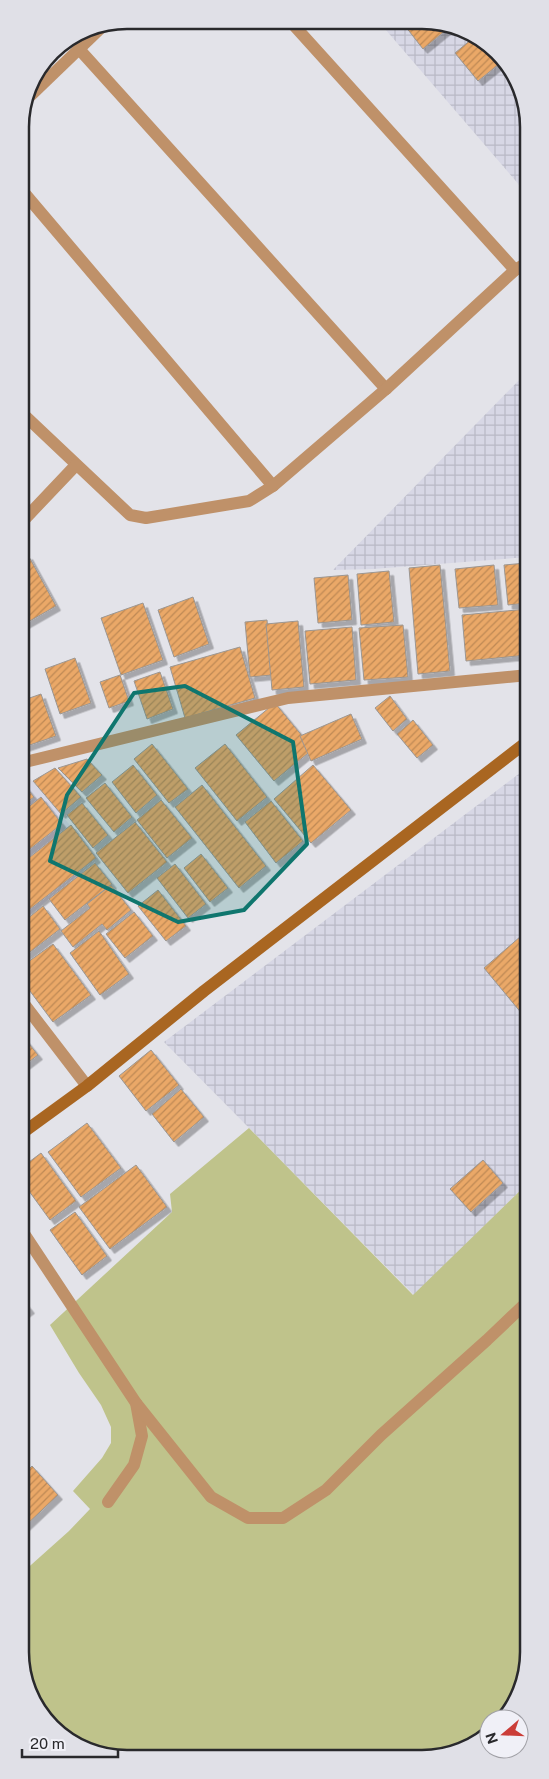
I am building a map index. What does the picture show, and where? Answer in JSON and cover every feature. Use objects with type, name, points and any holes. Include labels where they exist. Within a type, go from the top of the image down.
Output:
[{"type":"street","points":[[297,29],[515,270]]},
{"type":"street","points":[[36,90],[94,34]]},
{"type":"street","points":[[79,49],[386,389]]},
{"type":"street","points":[[29,199],[273,486]]},
{"type":"street","points":[[29,421],[130,515],[146,518],[249,500],[273,486],[386,389],[520,267]]},
{"type":"street","points":[[29,515],[76,465]]},
{"type":"street","points":[[29,761],[288,698],[520,676]]},
{"type":"street","points":[[29,1128],[87,1086],[204,990],[520,747]]},
{"type":"street","points":[[29,1010],[87,1086]]},
{"type":"street","points":[[29,1240],[136,1403],[211,1497],[248,1518],[283,1518],[326,1490],[381,1436],[520,1309]]},
{"type":"street","points":[[108,1502],[134,1465],[142,1436],[136,1403]]},
{"type":"highlighted area","points":[[185,686],[293,742],[307,844],[244,910],[178,922],[50,861],[67,795],[134,693]]},
{"type":"shaded area","points":[[385,29],[428,29],[454,34],[477,45],[500,67],[515,95],[518,108],[520,121],[520,186]]},
{"type":"shaded area","points":[[520,379],[520,558],[373,569],[333,570]]},
{"type":"shaded area","points":[[520,773],[520,1191],[414,1295],[164,1042]]},
{"type":"shaded area","points":[[29,777],[98,858],[29,915]]},
{"type":"green space","points":[[249,1128],[413,1295],[520,1191],[520,1658],[515,1684],[504,1707],[502,1709],[479,1709],[479,1732],[471,1737],[454,1745],[422,1750],[127,1750],[95,1745],[72,1734],[45,1707],[34,1684],[30,1665],[29,1567],[69,1531],[90,1509],[73,1491],[102,1458],[111,1443],[111,1427],[101,1405],[50,1325],[172,1212],[170,1194]]},
{"type":"building","points":[[407,29],[428,29],[444,32],[423,49]]},
{"type":"building","points":[[469,41],[482,49],[498,65],[478,81],[455,53]]},
{"type":"building","points":[[29,557],[56,606],[29,621]]},
{"type":"building","points":[[520,564],[520,604],[508,605],[504,565]]},
{"type":"building","points":[[440,565],[450,671],[418,674],[409,568]]},
{"type":"building","points":[[494,565],[498,605],[459,608],[455,569]]},
{"type":"building","points":[[389,571],[394,622],[361,625],[357,574]]},
{"type":"building","points":[[348,575],[352,620],[318,623],[314,578]]},
{"type":"building","points":[[193,597],[209,644],[174,657],[158,610]]},
{"type":"building","points":[[143,603],[163,660],[121,675],[101,618]]},
{"type":"building","points":[[520,610],[520,656],[466,661],[462,615]]},
{"type":"building","points":[[267,620],[272,675],[250,677],[245,622]]},
{"type":"building","points":[[298,621],[304,687],[272,690],[266,624]]},
{"type":"building","points":[[403,625],[408,677],[364,680],[359,628]]},
{"type":"building","points":[[352,627],[356,680],[310,684],[305,631]]},
{"type":"building","points":[[240,647],[255,698],[185,718],[170,667]]},
{"type":"building","points":[[75,658],[91,703],[60,714],[45,669]]},
{"type":"building","points":[[160,672],[173,709],[147,719],[134,681]]},
{"type":"building","points":[[120,675],[129,701],[109,708],[100,682]]},
{"type":"building","points":[[41,694],[56,736],[29,745],[29,698]]},
{"type":"building","points":[[390,696],[407,719],[393,731],[375,708]]},
{"type":"building","points":[[275,703],[313,749],[274,781],[236,735]]},
{"type":"building","points":[[351,714],[362,739],[311,761],[300,736]]},
{"type":"building","points":[[413,720],[433,745],[417,758],[397,734]]},
{"type":"building","points":[[152,744],[188,789],[169,803],[134,759]]},
{"type":"building","points":[[225,744],[267,797],[237,821],[195,768]]},
{"type":"building","points":[[87,759],[102,775],[82,792],[58,768]]},
{"type":"building","points":[[133,765],[157,795],[136,813],[112,782]]},
{"type":"building","points":[[313,765],[351,810],[311,843],[274,799]]},
{"type":"building","points":[[55,768],[81,797],[61,814],[33,781]]},
{"type":"building","points":[[105,783],[132,817],[114,832],[86,798]]},
{"type":"building","points":[[202,785],[266,866],[239,888],[175,807]]},
{"type":"building","points":[[29,791],[34,797],[29,801]]},
{"type":"building","points":[[41,797],[62,824],[29,850],[29,807]]},
{"type":"building","points":[[161,800],[192,838],[167,858],[137,820]]},
{"type":"building","points":[[271,801],[303,841],[276,863],[245,822]]},
{"type":"building","points":[[82,803],[108,835],[93,848],[67,815]]},
{"type":"building","points":[[135,822],[167,862],[128,893],[96,853]]},
{"type":"building","points":[[71,825],[96,858],[29,910],[29,858]]},
{"type":"building","points":[[201,854],[228,888],[210,902],[184,868]]},
{"type":"building","points":[[95,863],[112,884],[65,920],[49,899]]},
{"type":"building","points":[[175,864],[206,904],[188,918],[157,878]]},
{"type":"building","points":[[111,885],[131,910],[107,930],[102,924],[73,947],[61,931],[90,908],[87,904]]},
{"type":"building","points":[[158,890],[186,926],[166,941],[138,906]]},
{"type":"building","points":[[43,906],[60,929],[29,953],[29,917]]},
{"type":"building","points":[[134,912],[153,936],[125,958],[106,934]]},
{"type":"building","points":[[99,931],[129,974],[100,995],[70,953]]},
{"type":"building","points":[[520,937],[520,1011],[484,968]]},
{"type":"building","points":[[53,944],[91,995],[53,1022],[29,990],[29,961]]},
{"type":"building","points":[[29,1044],[38,1055],[29,1062]]},
{"type":"building","points":[[151,1050],[179,1085],[146,1111],[119,1076]]},
{"type":"building","points":[[181,1089],[204,1117],[174,1142],[152,1114]]},
{"type":"building","points":[[87,1123],[121,1168],[81,1197],[48,1152]]},
{"type":"building","points":[[41,1153],[76,1201],[50,1220],[29,1191],[29,1162]]},
{"type":"building","points":[[483,1160],[503,1183],[471,1212],[450,1189]]},
{"type":"building","points":[[136,1165],[167,1207],[110,1249],[79,1207]]},
{"type":"building","points":[[75,1212],[107,1256],[82,1275],[50,1230]]},
{"type":"building","points":[[32,1466],[58,1495],[29,1522],[29,1469]]}]
